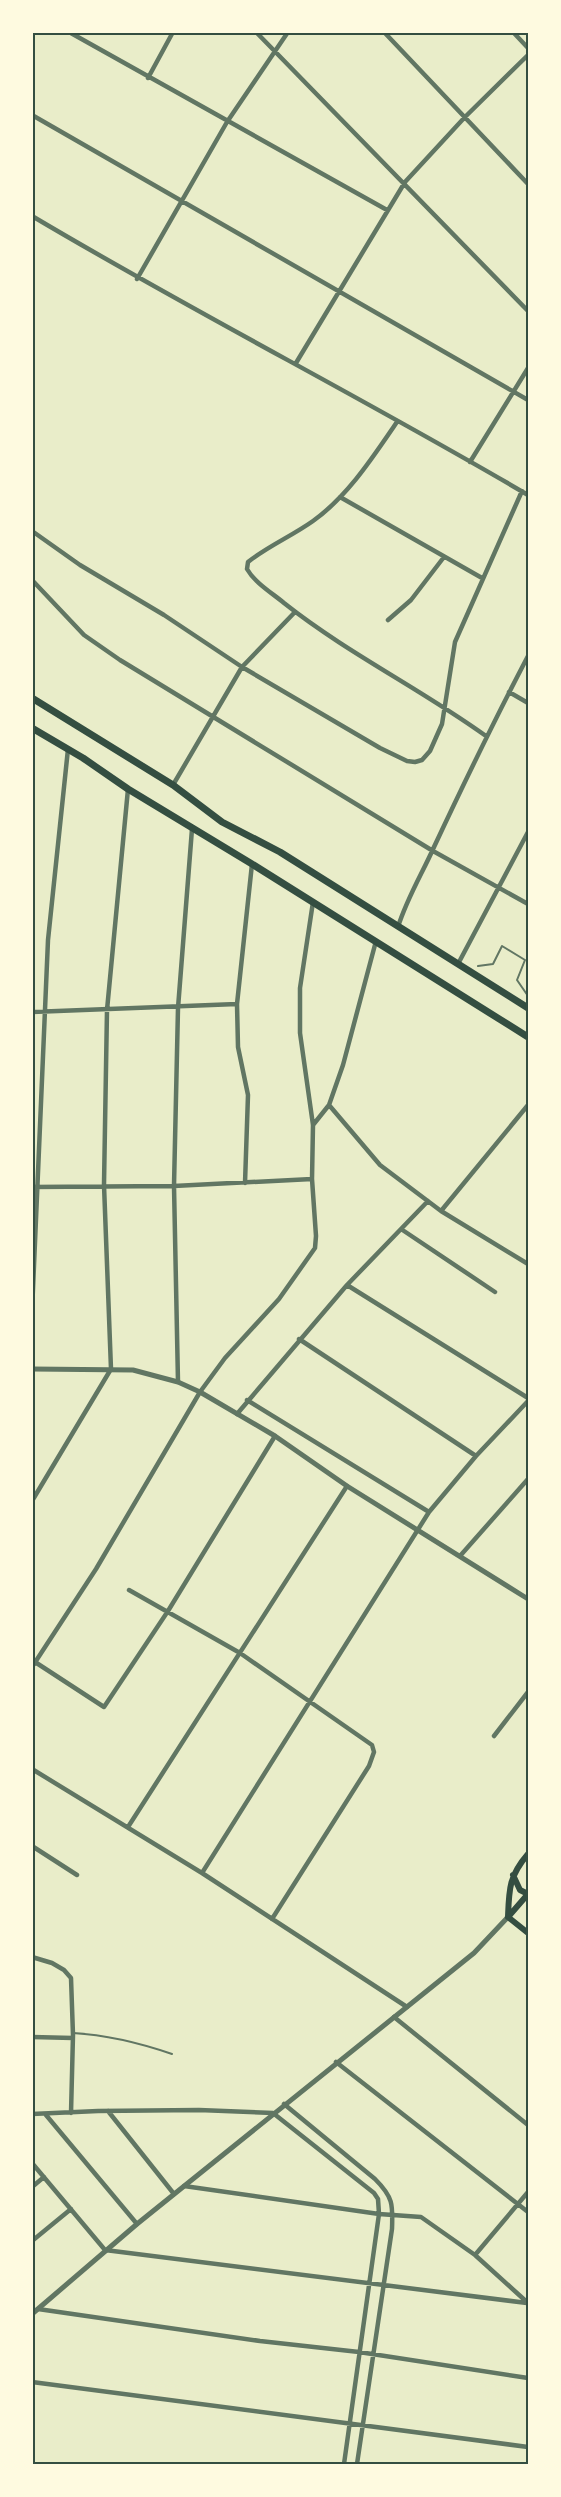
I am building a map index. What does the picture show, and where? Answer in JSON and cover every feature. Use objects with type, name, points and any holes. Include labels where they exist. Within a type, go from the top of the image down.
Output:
[{"type":"main road","points":[[32,698],[173,784],[222,822],[280,852],[528,1008]]},
{"type":"main road","points":[[32,728],[68,748],[128,789],[252,864],[528,1037]]},
{"type":"main road","points":[[508,1917],[509,1886],[528,1854]]},
{"type":"main road","points":[[508,1917],[528,1894],[516,1884],[514,1875]]},
{"type":"main road","points":[[508,1917],[528,1933]]},
{"type":"street","points":[[69,32],[148,78],[387,210]]},
{"type":"street","points":[[148,78],[173,32]]},
{"type":"street","points":[[256,32],[405,182],[528,311]]},
{"type":"street","points":[[137,279],[183,202],[227,122],[288,32]]},
{"type":"street","points":[[384,32],[528,184]]},
{"type":"street","points":[[513,32],[528,48]]},
{"type":"street","points":[[296,364],[405,182],[528,55]]},
{"type":"street","points":[[32,114],[528,400]]},
{"type":"street","points":[[32,216],[137,279],[296,364],[528,495]]},
{"type":"street","points":[[470,462],[528,368]]},
{"type":"street","points":[[397,422],[367,465],[340,497],[314,520],[252,558],[246,565],[255,578],[295,612],[354,651],[444,706],[486,736]]},
{"type":"street","points":[[32,531],[80,565],[164,615],[242,667],[380,748],[407,761],[422,760],[430,752],[442,724],[455,642],[522,491]]},
{"type":"street","points":[[340,497],[482,578]]},
{"type":"street","points":[[388,620],[411,600],[444,557]]},
{"type":"street","points":[[33,580],[84,635],[94,643],[433,851],[528,904]]},
{"type":"street","points":[[173,784],[242,667],[295,612]]},
{"type":"street","points":[[398,927],[405,903],[433,851],[486,736],[528,656]]},
{"type":"street","points":[[510,692],[528,703]]},
{"type":"street","points":[[32,1312],[48,940],[68,748]]},
{"type":"street","points":[[32,1501],[111,1369],[104,1185],[107,1008],[128,789]]},
{"type":"street","points":[[178,1382],[174,1186],[178,1008],[192,829]]},
{"type":"street","points":[[458,964],[528,832]]},
{"type":"street","points":[[245,1183],[248,1095],[238,1047],[237,1004],[252,864]]},
{"type":"street","points":[[275,1436],[168,1611],[104,1707],[34,1664],[96,1569],[200,1392],[225,1358],[279,1299],[315,1248],[316,1236],[312,1179],[313,1125],[300,1024],[300,988],[313,902]]},
{"type":"street","points":[[313,1125],[329,1105],[343,1065],[376,941]]},
{"type":"street","points":[[32,1012],[107,1008],[178,1008],[237,1004]]},
{"type":"street","points":[[329,1105],[380,1165],[441,1211],[526,1263]]},
{"type":"street","points":[[441,1211],[528,1105]]},
{"type":"street","points":[[32,1186],[174,1186],[312,1179]]},
{"type":"street","points":[[237,1414],[347,1285],[428,1201]]},
{"type":"street","points":[[401,1229],[495,1292]]},
{"type":"street","points":[[202,1873],[418,1531],[428,1512],[528,1400],[347,1285]]},
{"type":"street","points":[[299,1340],[476,1456]]},
{"type":"street","points":[[32,1369],[132,1370],[178,1382],[200,1392],[275,1436],[347,1486],[528,1599]]},
{"type":"street","points":[[247,1400],[428,1512]]},
{"type":"street","points":[[460,1556],[528,1479]]},
{"type":"street","points":[[128,1827],[347,1486]]},
{"type":"street","points":[[129,1590],[240,1653],[372,1745],[374,1752],[369,1766],[272,1919]]},
{"type":"street","points":[[494,1736],[528,1692]]},
{"type":"street","points":[[32,1769],[202,1873],[407,2007]]},
{"type":"street","points":[[32,1846],[77,1875]]},
{"type":"street","points":[[32,2314],[106,2250],[284,2104],[474,1953],[508,1917]]},
{"type":"street","points":[[32,1957],[52,1963],[64,1970],[71,1978],[73,2036],[72,2113]]},
{"type":"street","points":[[394,2017],[528,2125]]},
{"type":"street","points":[[32,2036],[73,2036]]},
{"type":"street","points":[[336,2062],[528,2212]]},
{"type":"street","points":[[284,2104],[385,2189],[393,2205],[357,2464]]},
{"type":"street","points":[[108,2110],[174,2194]]},
{"type":"street","points":[[32,2114],[108,2110],[273,2113],[374,2193],[378,2199],[379,2214],[344,2464]]},
{"type":"street","points":[[46,2114],[138,2224]]},
{"type":"street","points":[[32,2164],[106,2250],[528,2304]]},
{"type":"street","points":[[32,2187],[44,2178]]},
{"type":"street","points":[[184,2186],[379,2214],[421,2217],[475,2255],[528,2304]]},
{"type":"street","points":[[475,2255],[528,2192]]},
{"type":"street","points":[[32,2241],[71,2209]]},
{"type":"street","points":[[38,2309],[260,2341],[359,2352],[528,2378]]},
{"type":"street","points":[[32,2382],[528,2447]]},
{"type":"lane","points":[[478,966],[493,964],[502,946],[525,960],[517,980],[528,996]]},
{"type":"lane","points":[[73,2036],[99,2035],[145,2045],[172,2054]]}]
